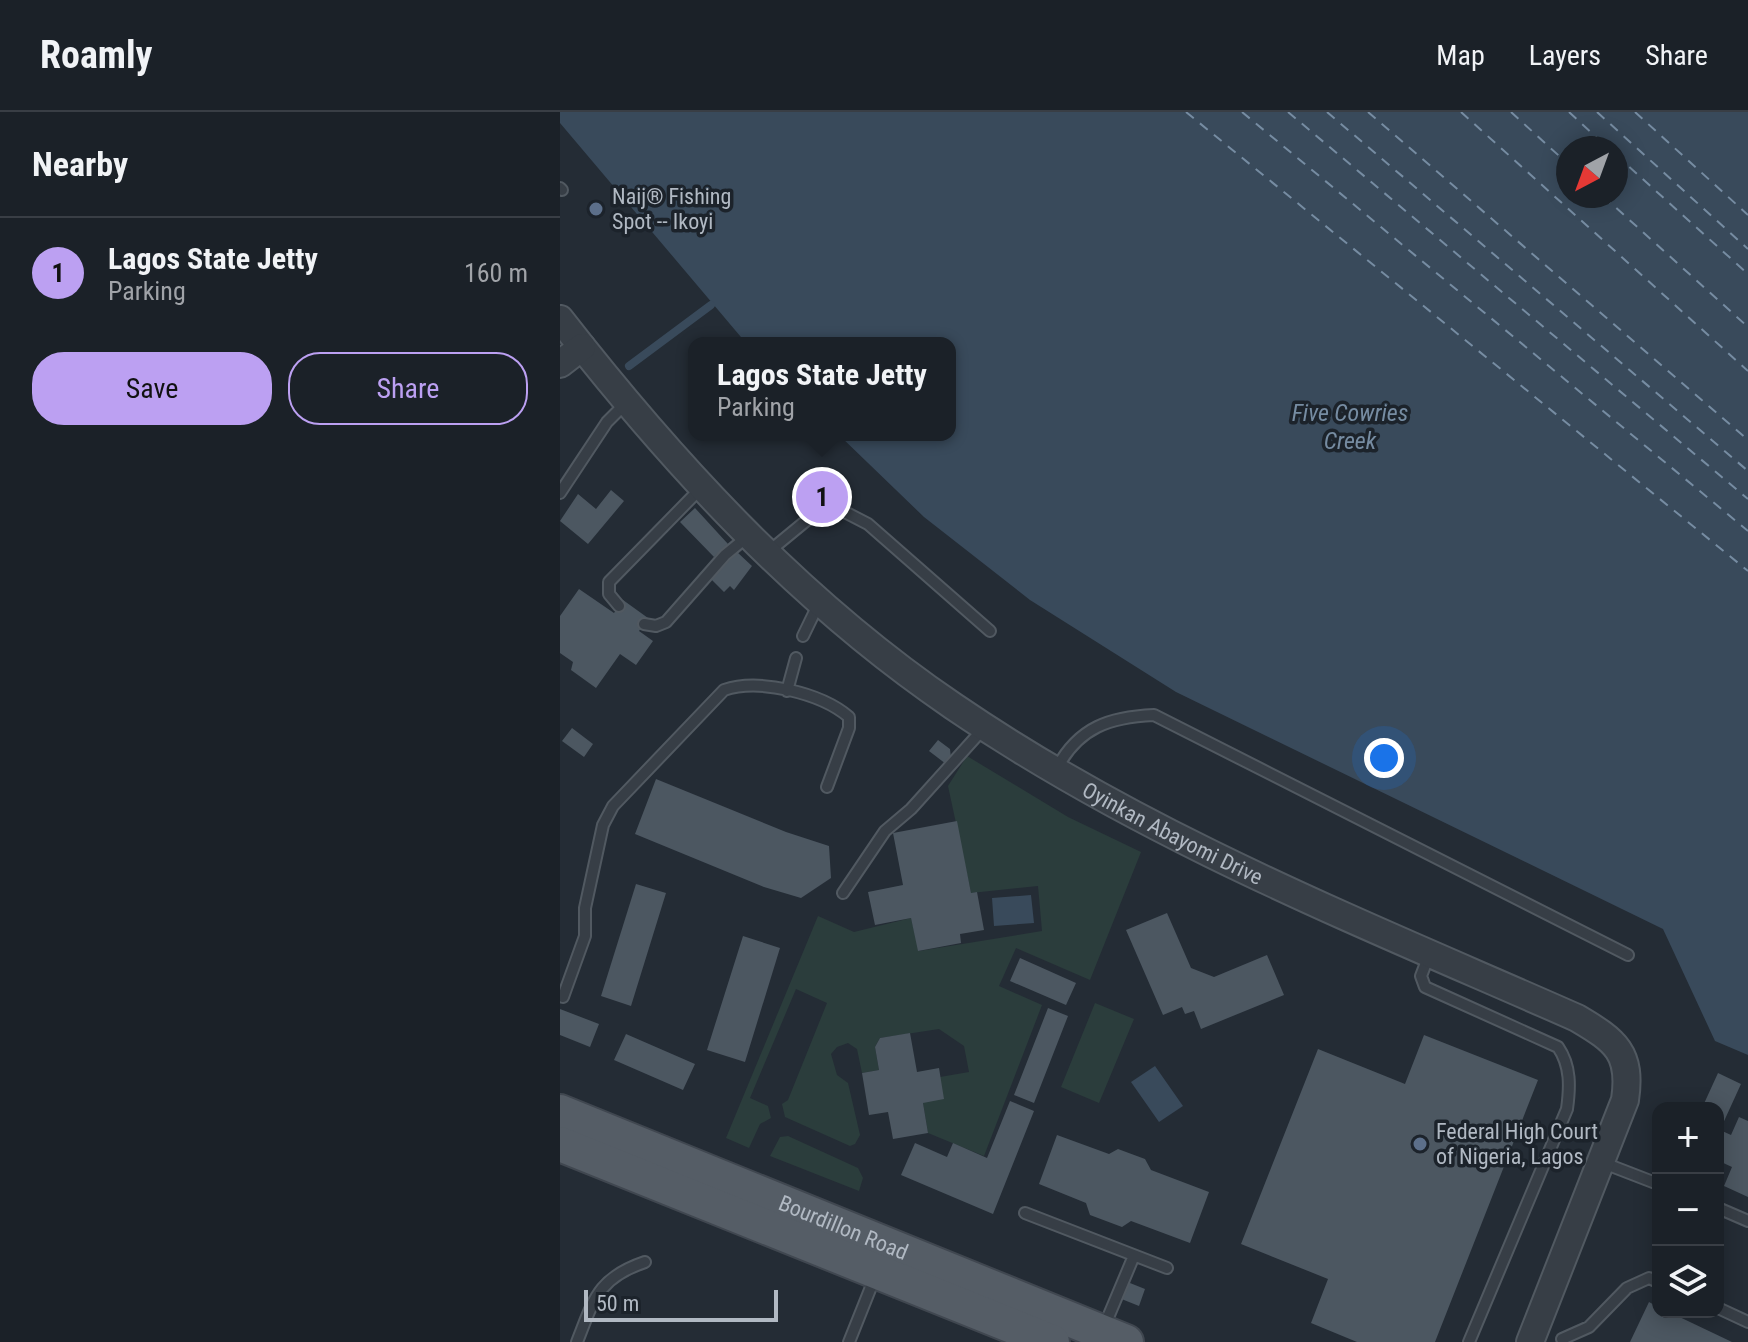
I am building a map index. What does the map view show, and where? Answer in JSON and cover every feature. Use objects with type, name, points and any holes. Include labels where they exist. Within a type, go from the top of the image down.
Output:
[{"type":"main road","name":"Bourdillon Road","points":[[560,1112],[1114,1337]]},
{"type":"main road","name":"Bourdillon Road","points":[[563,1153],[877,1271],[1052,1342]]},
{"type":"street","name":"Oyinkan Abayomi Drive","points":[[560,319],[702,486],[758,545],[820,601],[952,705],[1124,810],[1233,865],[1577,1018],[1602,1033],[1619,1051],[1629,1074],[1625,1100],[1530,1342]]},
{"type":"street","points":[[560,364],[582,347]]},
{"type":"lane","points":[[560,493],[607,422],[628,401]]},
{"type":"lane","points":[[619,606],[609,594],[609,582],[702,486]]},
{"type":"lane","points":[[644,624],[656,626],[666,622],[725,555],[758,545],[818,511],[839,509],[868,524],[990,631]]},
{"type":"lane","points":[[803,636],[820,601]]},
{"type":"lane","points":[[787,691],[796,658]]},
{"type":"lane","points":[[563,997],[585,936],[585,908],[603,825],[613,806],[724,690],[740,684],[787,691],[838,707],[849,717],[849,728],[827,787]]},
{"type":"lane","points":[[1056,769],[1064,753],[1087,733],[1116,717],[1154,715],[1628,955]]},
{"type":"lane","points":[[843,893],[885,831],[911,809],[986,726]]},
{"type":"lane","points":[[1430,953],[1421,976],[1425,987],[1558,1047],[1566,1059],[1569,1088],[1567,1109],[1469,1342]]},
{"type":"lane","points":[[1601,1162],[1652,1182]]},
{"type":"lane","points":[[1724,1211],[1748,1221]]},
{"type":"lane","points":[[1025,1213],[1133,1258],[1167,1268]]},
{"type":"lane","points":[[1114,1337],[1133,1258]]},
{"type":"lane","points":[[577,1342],[606,1281],[645,1262]]},
{"type":"lane","points":[[849,1342],[877,1271]]},
{"type":"lane","points":[[1562,1339],[1589,1327],[1627,1288],[1652,1279]]},
{"type":"lane","points":[[1724,1311],[1748,1322]]},
{"type":"shaded area","points":[[967,756],[1068,817],[1141,852],[1090,980],[1016,948],[999,986],[1042,1005],[984,1156],[928,1133],[923,1103],[940,1077],[969,1072],[964,1046],[939,1029],[880,1038],[875,1047],[879,1070],[862,1073],[857,1049],[848,1043],[837,1047],[831,1054],[837,1075],[848,1083],[860,1135],[855,1144],[850,1146],[785,1117],[782,1104],[788,1100],[827,1003],[796,989],[750,1098],[768,1106],[771,1118],[760,1124],[749,1148],[726,1138],[818,916],[854,932],[911,918],[919,951],[1042,931],[1038,886],[971,893],[948,786]]},
{"type":"shaded area","points":[[1095,1003],[1134,1019],[1099,1103],[1061,1087]]},
{"type":"shaded area","points":[[788,1136],[858,1168],[863,1178],[859,1191],[770,1156],[780,1137]]},
{"type":"water","name":"Five Cowries Creek","points":[[560,112],[1748,112],[1748,1055],[1715,1041],[1663,929],[1176,692],[1030,600],[924,517],[845,441],[956,441],[956,337],[741,337],[560,123]]},
{"type":"water","points":[[1031,895],[1034,923],[994,926],[992,898]]},
{"type":"water","points":[[1155,1066],[1183,1106],[1159,1122],[1131,1082]]},
{"type":"building","points":[[611,490],[624,501],[588,544],[560,521],[578,494],[596,509]]},
{"type":"building","points":[[695,508],[728,544],[714,557],[680,522]]},
{"type":"building","points":[[737,552],[752,566],[734,590],[730,586],[724,592],[711,579]]},
{"type":"building","points":[[579,589],[614,613],[623,600],[648,618],[639,631],[653,641],[636,665],[620,654],[596,688],[571,670],[573,662],[560,653],[560,616]]},
{"type":"building","points":[[572,728],[593,744],[584,757],[562,741]]},
{"type":"building","points":[[938,740],[950,749],[951,758],[946,764],[929,751]]},
{"type":"building","points":[[656,779],[786,832],[829,846],[831,878],[801,898],[764,887],[635,834]]},
{"type":"building","points":[[957,821],[971,893],[977,892],[984,930],[960,934],[961,943],[918,951],[911,918],[875,925],[868,892],[903,885],[893,833]]},
{"type":"building","points":[[636,884],[666,893],[631,1006],[601,996]]},
{"type":"building","points":[[1167,913],[1191,968],[1214,977],[1267,955],[1284,995],[1201,1029],[1194,1011],[1185,1014],[1182,1007],[1163,1015],[1126,930]]},
{"type":"building","points":[[743,936],[780,948],[745,1062],[707,1050]]},
{"type":"building","points":[[1020,958],[1076,983],[1066,1005],[1010,981]]},
{"type":"building","points":[[1048,1008],[1068,1016],[1034,1103],[1014,1095]]},
{"type":"building","points":[[560,1009],[599,1024],[590,1047],[560,1035]]},
{"type":"building","points":[[910,1033],[917,1072],[939,1068],[944,1099],[923,1103],[928,1133],[893,1139],[888,1112],[869,1115],[862,1073],[879,1070],[875,1047],[880,1038]]},
{"type":"building","points":[[626,1034],[695,1064],[683,1090],[614,1060]]},
{"type":"building","points":[[1424,1035],[1538,1080],[1435,1342],[1357,1342],[1311,1323],[1328,1279],[1241,1244],[1318,1049],[1405,1084]]},
{"type":"building","points":[[1718,1073],[1741,1084],[1724,1121],[1724,1102],[1705,1102]]},
{"type":"building","points":[[1010,1101],[1034,1111],[993,1214],[901,1175],[915,1143],[947,1157],[953,1143],[987,1158]]},
{"type":"building","points":[[1739,1117],[1748,1121],[1748,1197],[1724,1186],[1732,1167],[1724,1163],[1724,1132],[1731,1135]]},
{"type":"building","points":[[1057,1135],[1109,1154],[1118,1149],[1145,1159],[1151,1170],[1209,1192],[1190,1243],[1131,1221],[1122,1227],[1090,1215],[1086,1203],[1039,1184]]},
{"type":"building","points":[[1125,1281],[1145,1289],[1139,1306],[1119,1298]]},
{"type":"building","points":[[1649,1302],[1652,1304],[1652,1318],[1682,1318],[1732,1342],[1630,1342]]},
{"type":"waterway","points":[[629,366],[711,305]]},
{"type":"ferry route","points":[[1186,112],[1748,571]]},
{"type":"ferry route","points":[[1242,112],[1748,531]]},
{"type":"ferry route","points":[[1288,112],[1748,499]]},
{"type":"ferry route","points":[[1327,112],[1748,471]]},
{"type":"ferry route","points":[[1368,112],[1748,440]]},
{"type":"ferry route","points":[[1461,112],[1748,371]]},
{"type":"ferry route","points":[[1511,112],[1556,153]]},
{"type":"ferry route","points":[[1569,112],[1595,136]]},
{"type":"ferry route","points":[[1597,112],[1748,249]]},
{"type":"ferry route","points":[[1635,112],[1748,215]]},
{"type":"ferry route","points":[[1628,166],[1748,274]]},
{"type":"ferry route","points":[[1616,208],[1748,327]]},
{"type":"place","name":"Naij® Fishing Spot -- Ikoyi","points":[[596,209]]},
{"type":"place","name":"Lagos State Jetty","points":[[822,497]]},
{"type":"place","name":"Federal High Court of Nigeria, Lagos","points":[[1420,1144]]}]
